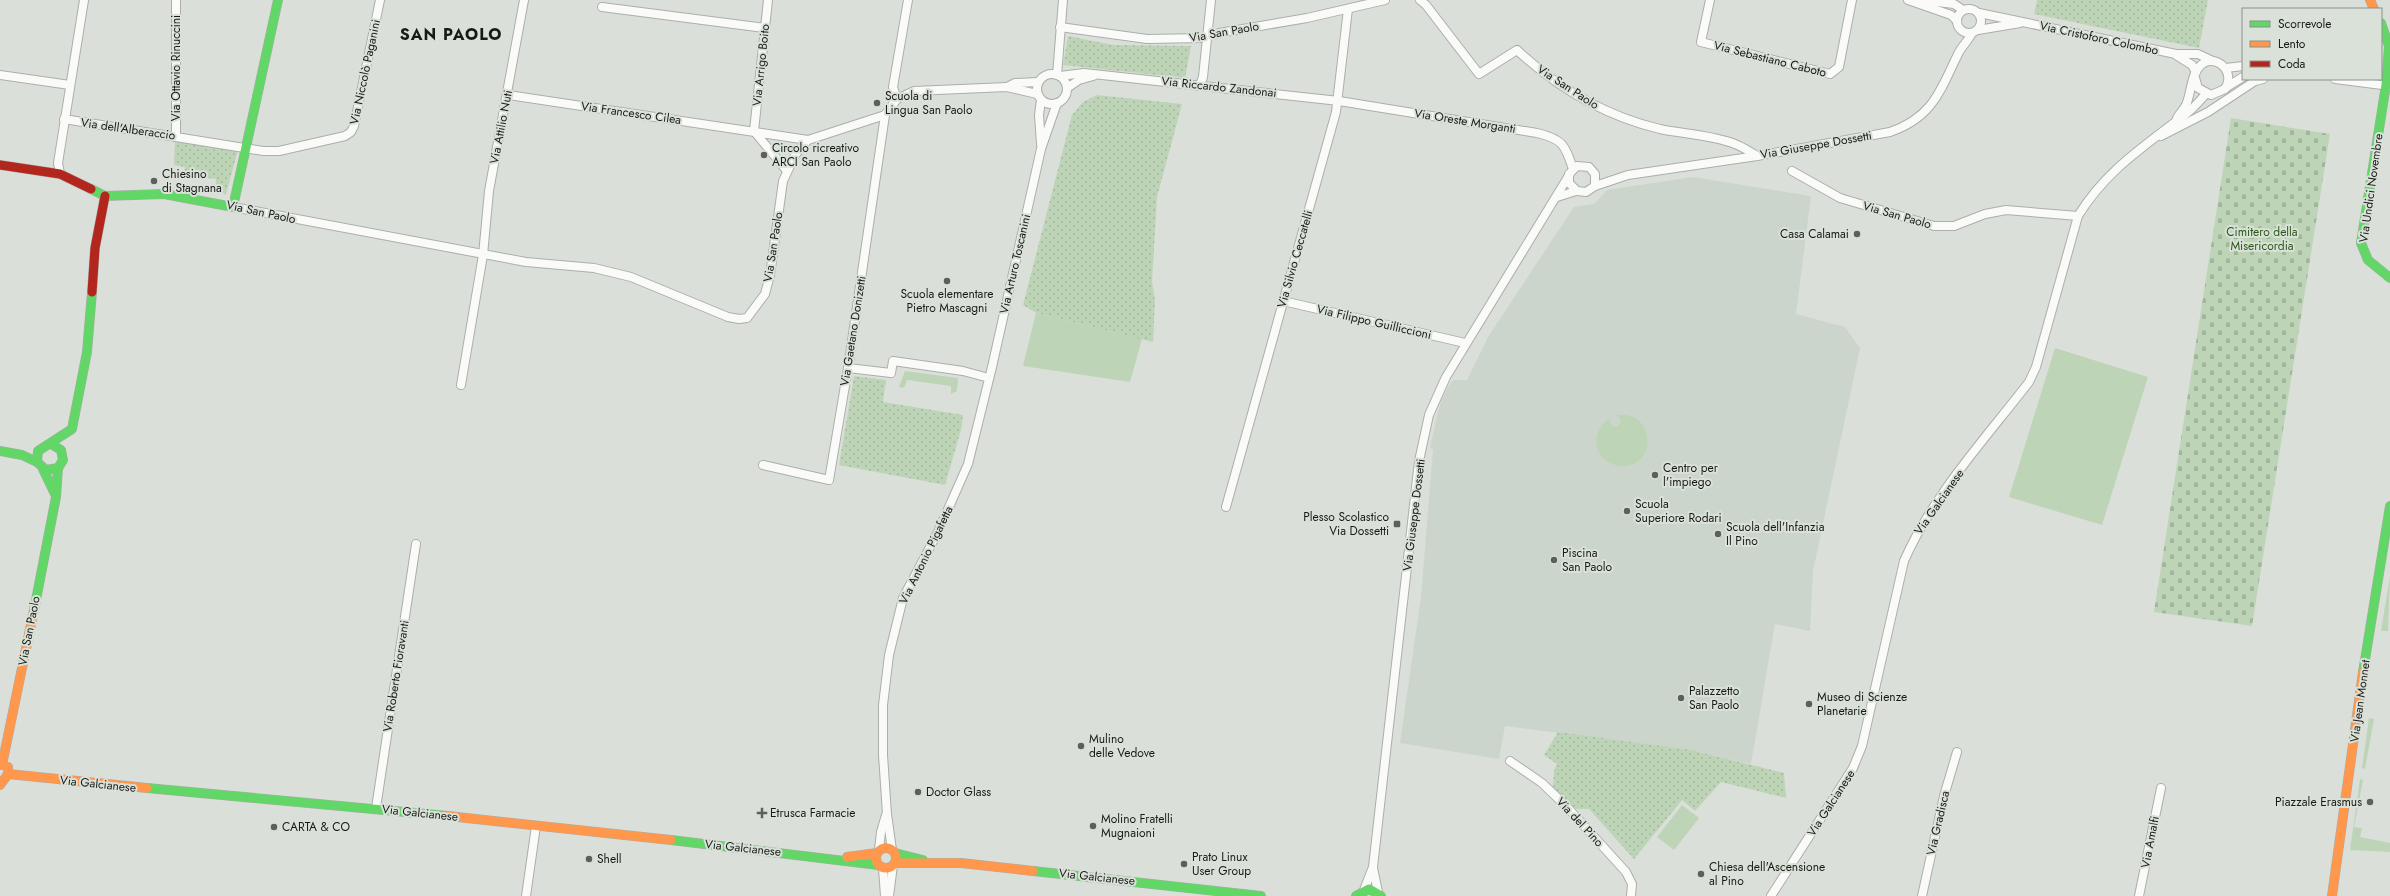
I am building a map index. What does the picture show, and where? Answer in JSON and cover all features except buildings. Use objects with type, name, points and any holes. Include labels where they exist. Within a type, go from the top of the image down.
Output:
[{"type":"street","points":[[64,119],[84,0]]},
{"type":"street","name":"Via Ottavio Rinuccini","points":[[176,0],[176,135]]},
{"type":"street","points":[[233,206],[278,0]]},
{"type":"street","name":"Via Niccolò Paganini","points":[[245,148],[279,151],[339,138],[351,132],[380,0]]},
{"type":"street","name":"Via Attilio Nuti","points":[[484,255],[489,191],[508,95],[524,0]]},
{"type":"street","name":"Via Arrigo Boito","points":[[754,131],[768,0]]},
{"type":"street","points":[[897,99],[893,87],[908,0]]},
{"type":"street","points":[[808,140],[885,114],[897,99],[914,91],[928,89],[1007,87],[1039,97],[1046,103],[1057,104],[1065,97],[1067,88],[1059,76],[1060,27],[1063,0]]},
{"type":"street","points":[[1200,85],[1203,76],[1211,0]]},
{"type":"street","name":"Via San Paolo","points":[[1060,27],[1146,39],[1175,40],[1208,37],[1219,33],[1307,18],[1385,0]]},
{"type":"street","name":"Via San Paolo","points":[[1420,0],[1426,5],[1479,74],[1517,50],[1541,72],[1564,88],[1591,104],[1622,119],[1735,144],[1757,156]]},
{"type":"street","name":"Via Sebastiano Caboto","points":[[1710,0],[1701,42],[1830,74],[1839,68],[1852,0]]},
{"type":"street","name":"Via Cristoforo Colombo","points":[[1908,0],[1951,15],[1958,25],[1975,31],[2023,22]]},
{"type":"street","name":"Via Cristoforo Colombo","points":[[1916,0],[1955,2],[1963,10],[1970,8],[1979,13],[2176,54],[2198,54],[2213,61]]},
{"type":"street","points":[[602,6],[764,28]]},
{"type":"street","name":"Via Silvio Ceccatelli","points":[[1226,507],[1338,101],[1348,8]]},
{"type":"street","points":[[1958,25],[1958,14],[1963,10]]},
{"type":"street","points":[[1975,31],[1982,20],[1979,13]]},
{"type":"street","name":"Via Giuseppe Dossetti","points":[[1958,25],[1961,48]]},
{"type":"street","name":"Via Undici Novembre","points":[[2382,26],[2389,46],[2388,86],[2361,243],[2364,255],[2371,266],[2390,278]]},
{"type":"street","name":"Via Giuseppe Dossetti","points":[[1595,186],[1628,175],[1757,156],[1890,132],[1905,127],[1929,110],[1942,88],[1961,48],[1975,31]]},
{"type":"street","name":"Via Cristoforo Colombo","points":[[2176,54],[2192,65],[2196,75]]},
{"type":"street","points":[[2206,94],[2198,88],[2196,75],[2202,64],[2213,61],[2226,68],[2242,66]]},
{"type":"street","points":[[2224,89],[2229,79],[2226,68]]},
{"type":"street","name":"Via Riccardo Zandonai","points":[[1059,76],[1084,73],[1338,101]]},
{"type":"street","points":[[0,75],[70,86]]},
{"type":"street","points":[[1007,87],[1015,83],[1038,82],[1046,75],[1059,76]]},
{"type":"street","name":"Via Riccardo Zandonai","points":[[1067,88],[1079,80],[1098,75]]},
{"type":"street","name":"Via Galcianese","points":[[2174,122],[2185,106],[2196,75]]},
{"type":"street","name":"Via Galcianese","points":[[1771,895],[1854,768],[1862,746],[1904,561],[1914,540],[1946,491],[2029,382],[2036,367],[2078,216],[2090,197],[2106,179],[2151,140],[2188,112],[2206,94],[2216,94],[2242,78]]},
{"type":"street","name":"Via Galcianese","points":[[2151,140],[2184,125],[2255,81],[2259,80]]},
{"type":"street","points":[[2343,80],[2388,86]]},
{"type":"street","points":[[1038,82],[1039,97]]},
{"type":"street","name":"Via Francesco Cilea","points":[[508,95],[808,140]]},
{"type":"street","name":"Via Arturo Toscanini","points":[[1039,97],[1041,149]]},
{"type":"street","name":"Via Oreste Morganti","points":[[1338,101],[1552,137],[1559,140],[1565,147],[1571,172]]},
{"type":"street","name":"Via Arturo Toscanini","points":[[968,464],[1041,149],[1057,104]]},
{"type":"street","name":"Via Gaetano Donizetti","points":[[763,465],[828,480],[848,368],[885,114]]},
{"type":"street","name":"Via dell'Alberaccio","points":[[60,174],[58,163],[64,119],[176,135],[245,148]]},
{"type":"street","points":[[754,131],[787,171]]},
{"type":"street","name":"Via San Paolo","points":[[105,196],[164,194],[484,255],[526,262],[594,268],[631,277],[728,317],[739,319],[747,318],[765,294],[770,275],[783,181],[795,155],[808,140]]},
{"type":"street","points":[[0,165],[60,174],[105,196],[95,248],[87,352],[72,429],[51,444],[42,446],[38,451],[22,455]]},
{"type":"street","points":[[1557,197],[1576,191],[1586,192],[1595,186],[1595,174],[1586,166],[1577,166],[1571,172],[1569,183],[1576,191]]},
{"type":"street","name":"Via San Paolo","points":[[1792,171],[1840,198],[1934,226],[1954,226],[1985,214],[2006,210],[2078,216]]},
{"type":"street","name":"Via Giuseppe Dossetti","points":[[1364,890],[1373,867],[1419,461],[1434,400],[1466,343],[1557,197],[1560,187],[1571,172]]},
{"type":"street","name":"Via Giuseppe Dossetti","points":[[1595,174],[1628,175]]},
{"type":"street","points":[[461,385],[484,255]]},
{"type":"street","name":"Via Filippo Guilliccioni","points":[[1283,301],[1466,343]]},
{"type":"street","points":[[848,368],[891,373],[893,361],[963,371],[989,378]]},
{"type":"street","name":"Via San Paolo","points":[[8,774],[7,766],[1,765],[6,753],[56,497],[58,468],[63,460],[63,455],[58,447],[51,444]]},
{"type":"street","points":[[0,451],[22,455],[40,466],[52,470],[58,468]]},
{"type":"street","points":[[38,451],[40,466],[56,497]]},
{"type":"street","name":"Via Antonio Pigafetta","points":[[894,852],[886,814],[882,712],[889,655],[903,598],[938,532],[968,464]]},
{"type":"street","name":"Via Jean Monnet","points":[[2332,896],[2369,633],[2390,506]]},
{"type":"street","name":"Via Roberto Fioravanti","points":[[376,808],[416,544]]},
{"type":"street","name":"Via Gradisca","points":[[1922,896],[1944,796],[1957,752]]},
{"type":"street","name":"Via del Pino","points":[[1510,760],[1542,783],[1568,807],[1626,872],[1632,884],[1631,896]]},
{"type":"street","points":[[0,785],[8,774]]},
{"type":"street","name":"Via Galcianese","points":[[8,774],[111,786],[376,808],[833,858],[880,866],[932,862]]},
{"type":"street","name":"Via Amalfi","points":[[2139,896],[2161,788]]},
{"type":"street","name":"Via Antonio Pigafetta","points":[[878,851],[886,814]]},
{"type":"street","points":[[526,896],[536,826]]},
{"type":"street","name":"Via Galcianese","points":[[833,858],[878,851],[886,848],[894,852],[932,862],[1061,873],[1228,894],[1261,896]]},
{"type":"street","points":[[878,851],[876,859],[880,866],[885,896]]},
{"type":"street","points":[[889,896],[894,864],[894,852]]},
{"type":"street","name":"Via Giuseppe Dossetti","points":[[1373,867],[1380,894]]},
{"type":"street","points":[[1356,896],[1364,890],[1374,890],[1380,894]]},
{"type":"shaded area","name":"Scuola Superiore Rodari","points":[[1693,177],[1811,196],[1796,314],[1845,327],[1860,348],[1813,571],[1810,631],[1775,624],[1751,764],[1692,750],[1505,726],[1499,759],[1400,743],[1421,597],[1433,450],[1430,447],[1440,404],[1448,387],[1453,380],[1467,380],[1488,337],[1574,207],[1594,204],[1607,190]]},
{"type":"green space","points":[[2037,0],[2208,0],[2199,48],[2034,14]]},
{"type":"green space","points":[[1068,36],[1113,45],[1191,46],[1185,78],[1063,65]]},
{"type":"green space","points":[[1097,95],[1182,104],[1157,197],[1152,282],[1155,300],[1153,342],[1036,313],[1023,305],[1072,115],[1083,102]]},
{"type":"green space","name":"Cimitero della Misericordia","points":[[2231,118],[2330,134],[2252,626],[2154,612]]},
{"type":"green space","points":[[175,141],[238,150],[226,194],[215,192],[216,179],[184,175],[185,167],[174,165]]},
{"type":"green space","points":[[1036,313],[1142,339],[1130,382],[1023,366]]},
{"type":"green space","points":[[2055,348],[2148,377],[2102,525],[2009,497]]},
{"type":"green space","points":[[905,371],[958,378],[957,391],[951,394],[951,386],[907,380],[904,388],[899,387]]},
{"type":"green space","points":[[854,376],[886,380],[883,402],[963,415],[961,430],[945,485],[839,465]]},
{"type":"green space","points":[[1617,415],[1630,416],[1639,421],[1645,429],[1648,439],[1647,449],[1642,458],[1634,464],[1622,466],[1612,464],[1603,458],[1597,448],[1597,436],[1601,426],[1610,418],[1611,426],[1616,427],[1619,425],[1621,421]]},
{"type":"green space","points":[[2390,576],[2388,631],[2381,631]]},
{"type":"green space","points":[[2369,718],[2374,719],[2365,769],[2362,768]]},
{"type":"green space","points":[[1558,732],[1692,750],[1784,773],[1786,798],[1721,782],[1695,811],[1682,800],[1634,859],[1589,809],[1576,809],[1553,788],[1554,771],[1557,764],[1544,755]]},
{"type":"green space","points":[[2360,779],[2363,780],[2354,827],[2362,828],[2360,837],[2390,843],[2390,852],[2350,850]]},
{"type":"green space","points":[[1682,805],[1699,818],[1674,850],[1657,837]]},
{"type":"traffic: fast","points":[[91,189],[105,196],[164,194],[233,207],[278,0]]},
{"type":"traffic: fast","points":[[2382,26],[2389,46],[2386,85],[2361,243],[2368,260],[2390,278]]},
{"type":"traffic: fast","points":[[51,444],[61,450],[63,460],[58,468],[46,470],[37,462],[38,451],[72,429],[87,352],[92,292]]},
{"type":"traffic: fast","points":[[0,451],[22,455],[37,462]]},
{"type":"traffic: fast","points":[[35,605],[56,497],[58,468]]},
{"type":"traffic: fast","points":[[43,469],[56,496]]},
{"type":"traffic: fast","points":[[2363,672],[2390,506]]},
{"type":"traffic: fast","points":[[147,788],[448,816]]},
{"type":"traffic: fast","points":[[671,840],[878,865]]},
{"type":"traffic: fast","points":[[895,853],[923,860]]},
{"type":"traffic: fast","points":[[1033,871],[1261,896]]},
{"type":"traffic: fast","points":[[1356,896],[1369,889],[1381,896]]},
{"type":"traffic: slow","points":[[2370,0],[2374,8]]},
{"type":"traffic: slow","points":[[2,765],[35,605]]},
{"type":"traffic: slow","points":[[2332,896],[2363,672]]},
{"type":"traffic: slow","points":[[0,785],[8,774],[8,767]]},
{"type":"traffic: slow","points":[[8,774],[147,788]]},
{"type":"traffic: slow","points":[[448,816],[671,840]]},
{"type":"traffic: slow","points":[[886,848],[893,851],[896,858],[893,865],[886,868],[879,865],[876,858],[879,851],[886,848]]},
{"type":"traffic: slow","points":[[847,857],[877,853]]},
{"type":"traffic: slow","points":[[895,863],[961,863],[1033,871]]},
{"type":"traffic: jam","points":[[0,165],[60,174],[91,189]]},
{"type":"traffic: jam","points":[[92,292],[95,248],[105,196]]},
{"type":"place","name":"Scuola di Lingua San Paolo","points":[[877,103]]},
{"type":"place","name":"Circolo ricreativo ARCI San Paolo","points":[[764,155]]},
{"type":"place","name":"Chiesino di Stagnana","points":[[154,181]]},
{"type":"place","name":"Casa Calamai","points":[[1857,234]]},
{"type":"place","name":"Scuola elementare Pietro Mascagni","points":[[947,281]]},
{"type":"place","name":"Centro per l'impiego","points":[[1655,475]]},
{"type":"place","name":"Scuola Superiore Rodari","points":[[1627,511]]},
{"type":"place","name":"Plesso Scolastico Via Dossetti","points":[[1397,524]]},
{"type":"place","name":"Scuola dell'Infanzia Il Pino","points":[[1718,534]]},
{"type":"place","name":"Piscina San Paolo","points":[[1554,560]]},
{"type":"place","name":"Palazzetto San Paolo","points":[[1681,698]]},
{"type":"place","name":"Museo di Scienze Planetarie","points":[[1809,704]]},
{"type":"place","name":"Mulino delle Vedove","points":[[1081,746]]},
{"type":"place","name":"Doctor Glass","points":[[918,792]]},
{"type":"place","name":"Piazzale Erasmus","points":[[2370,802]]},
{"type":"place","name":"Etrusca Farmacie","points":[[762,813]]},
{"type":"place","name":"Molino Fratelli Mugnaioni","points":[[1093,826]]},
{"type":"place","name":"CARTA & CO","points":[[274,827]]},
{"type":"place","name":"Shell","points":[[589,859]]},
{"type":"place","name":"Prato Linux User Group","points":[[1184,864]]},
{"type":"place","name":"Chiesa dell'Ascensione al Pino","points":[[1701,874]]},
{"type":"district","name":"SAN PAOLO","points":[[451,34]]}]
